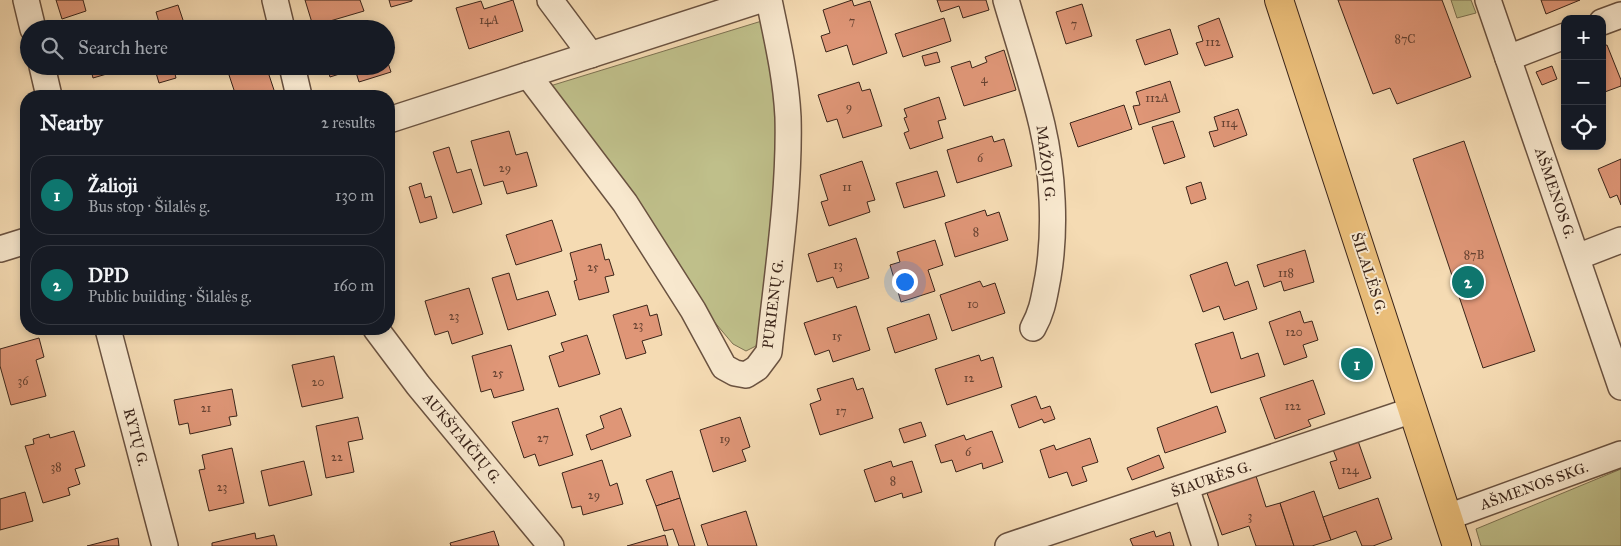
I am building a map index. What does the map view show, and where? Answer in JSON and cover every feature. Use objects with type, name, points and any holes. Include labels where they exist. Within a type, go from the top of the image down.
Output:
[{"type":"main road","name":"ŠILALĖS G.","points":[[1279,0],[1457,546]]},
{"type":"street","points":[[26,0],[31,20]]},
{"type":"street","points":[[275,0],[280,20]]},
{"type":"street","points":[[550,0],[591,55]]},
{"type":"street","points":[[395,118],[760,0]]},
{"type":"street","name":"PURIENŲ G.","points":[[528,75],[625,203],[693,310],[724,367],[735,373],[746,375],[757,368],[769,352],[787,167],[788,115],[784,72],[769,0]]},
{"type":"street","name":"MAŽOJI G.","points":[[1006,0],[1042,126],[1050,180],[1052,226],[1050,266],[1041,313],[1033,328]]},
{"type":"street","name":"AŠMENOS G.","points":[[1488,0],[1621,387]]},
{"type":"street","points":[[1606,21],[1621,15]]},
{"type":"street","points":[[1508,58],[1561,38]]},
{"type":"street","points":[[44,75],[48,90]]},
{"type":"street","points":[[294,75],[298,90]]},
{"type":"street","points":[[1577,257],[1621,240]]},
{"type":"street","points":[[0,250],[20,243]]},
{"type":"street","name":"RYTŲ G.","points":[[110,335],[165,546]]},
{"type":"street","name":"AUKŠTAIČIŲ G.","points":[[380,335],[418,385],[551,546]]},
{"type":"street","name":"ŠIAURĖS G.","points":[[1008,546],[1413,410]]},
{"type":"street","name":"AŠMENOS SKG.","points":[[1448,517],[1621,454]]},
{"type":"street","points":[[1186,487],[1205,546]]},
{"type":"green space","points":[[1451,0],[1471,0],[1476,13],[1457,18]]},
{"type":"green space","points":[[765,20],[779,102],[777,198],[762,323],[756,346],[746,351],[733,344],[706,312],[677,260],[622,179],[550,86]]},
{"type":"green space","points":[[1621,469],[1621,546],[1481,546],[1476,529]]},
{"type":"building","points":[[56,0],[83,0],[86,11],[62,19]]},
{"type":"building","points":[[305,0],[360,0],[364,11],[333,20],[311,20]]},
{"type":"building","points":[[389,0],[412,0],[412,1],[391,7]]},
{"type":"building","points":[[513,0],[523,31],[469,49],[456,8],[481,1],[484,9]]},
{"type":"building","points":[[852,0],[854,6],[870,1],[887,53],[853,65],[847,45],[826,52],[821,36],[830,33],[823,10]]},
{"type":"building","points":[[937,0],[986,0],[989,10],[963,18],[959,6],[941,12]]},
{"type":"building","points":[[1338,0],[1442,0],[1471,77],[1397,104],[1390,88],[1373,94]]},
{"type":"building","points":[[1541,0],[1580,0],[1546,14]]},
{"type":"building","points":[[1082,4],[1092,36],[1066,44],[1056,12]]},
{"type":"building","points":[[178,5],[183,20],[158,20],[156,12]]},
{"type":"building","points":[[944,18],[951,41],[903,57],[895,34]]},
{"type":"building","points":[[1219,18],[1233,57],[1205,66],[1196,43],[1203,41],[1198,26]]},
{"type":"building","points":[[1170,29],[1178,54],[1145,65],[1136,40]]},
{"type":"building","points":[[1606,45],[1621,80],[1621,86],[1606,92],[1606,60]]},
{"type":"building","points":[[1004,50],[1016,90],[964,106],[951,67],[970,61],[972,68],[987,62],[985,57]]},
{"type":"building","points":[[937,52],[940,62],[925,66],[922,56]]},
{"type":"building","points":[[1552,66],[1557,79],[1542,85],[1536,72]]},
{"type":"building","points":[[92,75],[103,75],[93,78]]},
{"type":"building","points":[[157,75],[175,75],[176,78],[159,83]]},
{"type":"building","points":[[229,75],[269,75],[274,90],[234,90]]},
{"type":"building","points":[[357,75],[381,75],[359,82]]},
{"type":"building","points":[[1170,81],[1180,112],[1139,125],[1133,106],[1140,105],[1136,92]]},
{"type":"building","points":[[859,82],[862,91],[870,89],[882,126],[843,138],[837,119],[827,122],[818,95]]},
{"type":"building","points":[[939,97],[946,119],[938,121],[943,138],[910,149],[904,133],[909,131],[904,118],[907,117],[904,109]]},
{"type":"building","points":[[1124,105],[1132,129],[1078,147],[1070,123]]},
{"type":"building","points":[[1238,109],[1247,135],[1214,147],[1209,132],[1218,130],[1214,117]]},
{"type":"building","points":[[1173,121],[1185,157],[1164,164],[1152,127]]},
{"type":"building","points":[[509,131],[516,155],[527,152],[537,186],[507,194],[503,181],[484,186],[471,141]]},
{"type":"building","points":[[992,136],[994,142],[1004,139],[1012,166],[957,183],[947,150]]},
{"type":"building","points":[[1464,141],[1535,351],[1483,368],[1413,159]]},
{"type":"building","points":[[449,147],[457,173],[471,169],[482,204],[453,213],[433,152]]},
{"type":"building","points":[[1621,159],[1621,205],[1617,195],[1610,198],[1598,169]]},
{"type":"building","points":[[862,161],[875,200],[867,202],[870,212],[829,226],[821,202],[828,200],[820,175]]},
{"type":"building","points":[[937,171],[945,196],[904,208],[896,183]]},
{"type":"building","points":[[1201,182],[1206,199],[1191,204],[1186,187]]},
{"type":"building","points":[[421,183],[425,198],[431,196],[437,218],[420,223],[409,187]]},
{"type":"building","points":[[985,210],[987,216],[999,212],[1008,240],[955,257],[945,223]]},
{"type":"building","points":[[552,220],[562,251],[516,265],[506,235]]},
{"type":"building","points":[[856,238],[869,278],[837,288],[833,277],[817,282],[808,254]]},
{"type":"building","points":[[935,240],[943,265],[928,270],[935,291],[901,302],[890,265],[900,262],[897,252]]},
{"type":"building","points":[[601,244],[605,260],[609,259],[614,275],[605,277],[609,292],[579,300],[574,281],[577,280],[570,253]]},
{"type":"building","points":[[1305,250],[1314,282],[1284,291],[1281,281],[1264,287],[1257,265]]},
{"type":"building","points":[[1227,262],[1235,286],[1248,281],[1257,309],[1224,320],[1219,306],[1203,312],[1190,275]]},
{"type":"building","points":[[509,273],[517,300],[548,291],[556,315],[508,330],[492,278]]},
{"type":"building","points":[[980,281],[983,287],[995,283],[1005,313],[952,331],[940,295]]},
{"type":"building","points":[[469,288],[483,334],[452,344],[448,331],[435,335],[425,301]]},
{"type":"building","points":[[647,305],[650,316],[657,314],[662,335],[642,341],[646,353],[626,359],[613,315]]},
{"type":"building","points":[[856,306],[870,350],[833,362],[829,350],[815,355],[804,323]]},
{"type":"building","points":[[1300,311],[1304,323],[1312,321],[1318,340],[1303,345],[1307,357],[1284,365],[1269,322]]},
{"type":"building","points":[[929,314],[937,339],[895,353],[887,328]]},
{"type":"building","points":[[1233,332],[1241,359],[1258,353],[1265,376],[1211,393],[1195,344]]},
{"type":"building","points":[[587,335],[600,374],[559,387],[549,356],[564,351],[561,343]]},
{"type":"building","points":[[39,338],[44,357],[36,360],[46,396],[11,405],[0,366],[0,349]]},
{"type":"building","points":[[511,345],[524,390],[494,398],[491,389],[481,392],[472,356]]},
{"type":"building","points":[[979,355],[981,361],[993,357],[1002,387],[947,405],[935,369]]},
{"type":"building","points":[[334,356],[343,398],[302,407],[292,365]]},
{"type":"building","points":[[853,378],[857,390],[863,388],[873,418],[820,435],[810,404],[821,400],[817,389]]},
{"type":"building","points":[[1313,380],[1325,414],[1308,420],[1311,426],[1275,439],[1260,398]]},
{"type":"building","points":[[232,389],[237,416],[229,417],[231,425],[190,434],[188,423],[179,425],[174,400]]},
{"type":"building","points":[[1036,396],[1041,409],[1050,406],[1055,419],[1044,423],[1042,419],[1019,428],[1011,405]]},
{"type":"building","points":[[1217,406],[1226,432],[1165,453],[1157,428]]},
{"type":"building","points":[[558,408],[573,455],[539,466],[535,454],[524,458],[512,422]]},
{"type":"building","points":[[621,408],[631,436],[591,450],[586,435],[604,428],[600,416]]},
{"type":"building","points":[[358,417],[363,439],[348,442],[354,472],[326,478],[316,426]]},
{"type":"building","points":[[740,417],[750,447],[742,450],[746,461],[713,472],[700,430]]},
{"type":"building","points":[[921,422],[926,436],[904,443],[899,429]]},
{"type":"building","points":[[74,431],[85,466],[75,469],[80,484],[68,488],[70,495],[43,503],[25,446],[34,444],[33,439],[49,434],[50,438]]},
{"type":"building","points":[[992,431],[1003,462],[983,469],[982,463],[956,472],[952,460],[941,463],[935,445],[964,435],[966,440]]},
{"type":"building","points":[[1090,438],[1098,462],[1082,467],[1087,481],[1072,486],[1067,472],[1049,478],[1040,450],[1054,445],[1056,450]]},
{"type":"building","points":[[1357,438],[1371,478],[1339,489],[1330,462],[1337,460],[1332,447]]},
{"type":"building","points":[[232,448],[244,503],[209,511],[199,470],[205,469],[202,455]]},
{"type":"building","points":[[1159,455],[1164,468],[1132,480],[1127,468]]},
{"type":"building","points":[[602,460],[610,486],[617,483],[623,504],[583,515],[581,506],[572,508],[562,473]]},
{"type":"building","points":[[304,461],[312,495],[269,506],[261,471]]},
{"type":"building","points":[[891,461],[893,467],[912,461],[922,492],[903,498],[902,493],[875,502],[864,470]]},
{"type":"building","points":[[672,471],[680,498],[656,506],[646,480]]},
{"type":"building","points":[[1256,476],[1266,507],[1280,503],[1294,546],[1256,546],[1249,526],[1222,535],[1207,493]]},
{"type":"building","points":[[1314,491],[1331,540],[1312,546],[1294,546],[1280,503]]},
{"type":"building","points":[[25,492],[33,521],[0,530],[0,499]]},
{"type":"building","points":[[680,498],[695,546],[679,546],[673,529],[664,531],[656,506]]},
{"type":"building","points":[[1378,498],[1392,539],[1373,546],[1362,546],[1356,531],[1331,540],[1323,517]]},
{"type":"building","points":[[746,511],[757,546],[708,546],[701,525]]},
{"type":"building","points":[[494,531],[499,546],[451,546],[450,543]]},
{"type":"building","points":[[1154,531],[1156,537],[1170,532],[1174,546],[1133,546],[1130,539]]},
{"type":"building","points":[[255,533],[256,539],[274,535],[277,546],[212,546],[212,543]]},
{"type":"building","points":[[665,535],[668,546],[627,546]]},
{"type":"building","points":[[118,538],[119,546],[87,546]]},
{"type":"place","name":"DPD","points":[[1468,282]]},
{"type":"place","name":"Žalioji","points":[[1357,364]]}]
